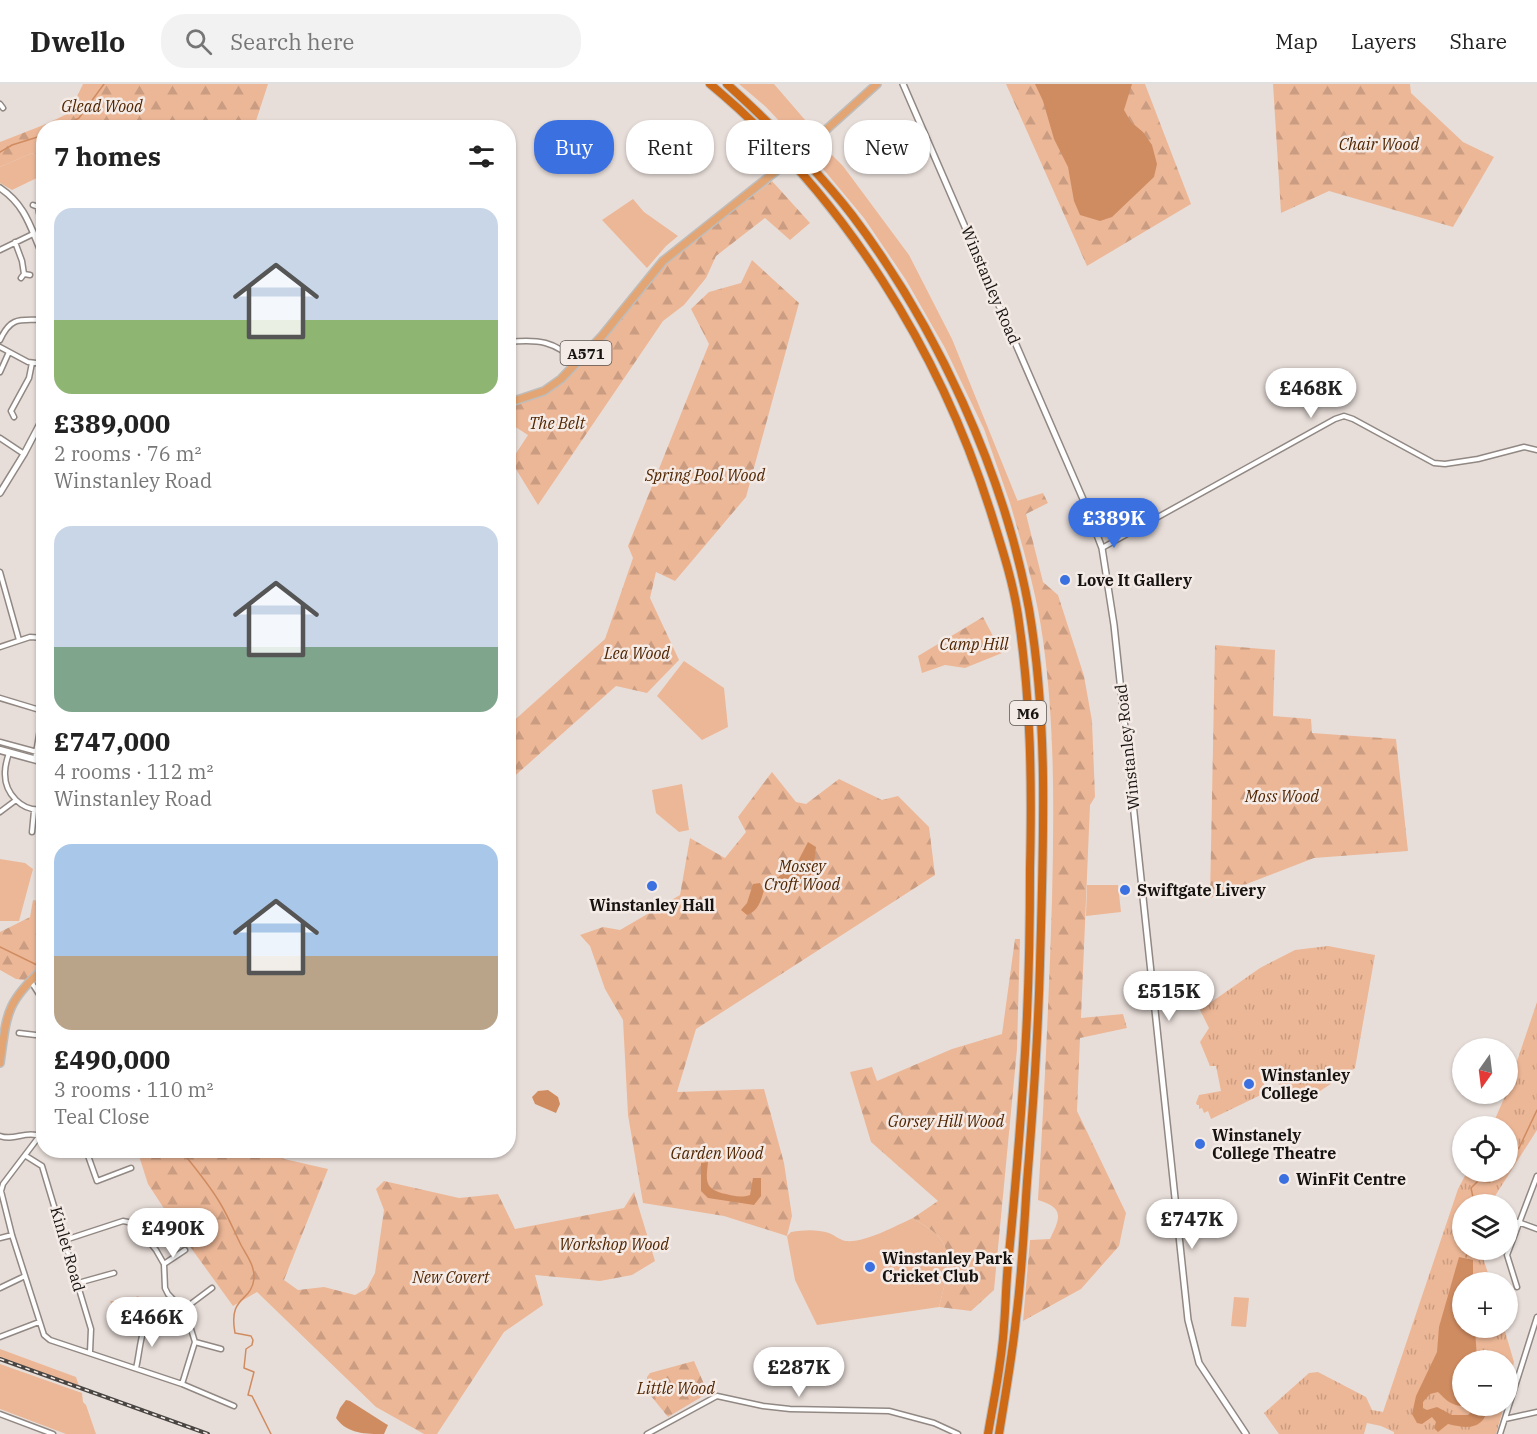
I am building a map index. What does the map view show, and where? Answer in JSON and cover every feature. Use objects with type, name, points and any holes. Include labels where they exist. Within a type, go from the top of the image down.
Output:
[{"type":"highway","name":"M6","points":[[710,84],[738,107],[793,164],[847,229],[905,316],[950,404],[979,477],[1003,550],[1018,611],[1030,729],[1029,985],[1023,1107],[1006,1280],[1004,1329],[988,1434]]},
{"type":"highway","name":"M6","points":[[727,84],[767,120],[803,158],[851,215],[897,280],[935,345],[968,413],[988,464],[1013,543],[1029,610],[1041,712],[1044,819],[1038,1034],[1016,1319],[999,1434]]},
{"type":"main road","name":"A571","points":[[516,400],[550,388],[577,362],[663,261],[818,137],[877,84]]},
{"type":"main road","points":[[0,750],[35,760]]},
{"type":"main road","points":[[0,1064],[9,1010],[15,997],[36,975]]},
{"type":"street","name":"Winstanley Road","points":[[903,84],[1102,548],[1114,625],[1188,1320],[1198,1363],[1246,1434]]},
{"type":"street","points":[[0,188],[18,202],[36,241]]},
{"type":"street","points":[[0,250],[33,234]]},
{"type":"street","points":[[15,243],[22,261],[24,274],[21,279]]},
{"type":"street","points":[[24,274],[30,275]]},
{"type":"street","points":[[0,340],[11,322],[36,320]]},
{"type":"street","points":[[516,342],[553,345],[563,349],[577,362]]},
{"type":"street","points":[[0,347],[36,363]]},
{"type":"street","points":[[0,372],[9,352]]},
{"type":"street","points":[[14,417],[11,411],[29,378],[32,363]]},
{"type":"street","points":[[1102,548],[1335,418],[1344,416],[1353,419],[1434,462],[1445,464],[1479,459],[1524,447],[1537,450]]},
{"type":"street","points":[[0,493],[36,431]]},
{"type":"street","points":[[0,438],[24,454]]},
{"type":"street","points":[[0,572],[19,640]]},
{"type":"street","points":[[0,647],[30,637],[36,637]]},
{"type":"street","points":[[0,698],[36,706]]},
{"type":"street","points":[[0,742],[36,752]]},
{"type":"street","points":[[9,753],[5,766],[6,781],[16,800],[34,811],[32,832]]},
{"type":"street","points":[[35,760],[36,756]]},
{"type":"street","points":[[0,782],[6,781]]},
{"type":"street","points":[[0,812],[16,800]]},
{"type":"street","points":[[30,981],[36,990]]},
{"type":"street","points":[[19,1033],[36,1035]]},
{"type":"street","points":[[0,1136],[8,1139],[30,1134],[36,1135]]},
{"type":"street","points":[[36,1142],[3,1184],[0,1197],[44,1335],[50,1340],[182,1384],[234,1406]]},
{"type":"street","name":"Kinlet Road","points":[[26,1156],[42,1166],[91,1329],[90,1352]]},
{"type":"street","points":[[89,1158],[97,1181],[131,1168]]},
{"type":"street","points":[[1537,1176],[1518,1222],[1537,1229]]},
{"type":"street","points":[[66,1240],[123,1221],[133,1223],[156,1250],[164,1264],[165,1288],[168,1294],[184,1309],[195,1342],[182,1384]]},
{"type":"street","points":[[0,1238],[12,1235]]},
{"type":"street","points":[[164,1264],[185,1250]]},
{"type":"street","points":[[78,1283],[114,1273]]},
{"type":"street","points":[[0,1288],[25,1276]]},
{"type":"street","points":[[184,1309],[212,1288]]},
{"type":"street","points":[[1500,1434],[1534,1334],[1537,1317]]},
{"type":"street","points":[[136,1368],[143,1330],[150,1318]]},
{"type":"street","points":[[0,1337],[39,1322]]},
{"type":"street","points":[[195,1342],[221,1349]]},
{"type":"street","points":[[647,1434],[717,1396],[790,1409],[889,1411],[934,1423],[958,1434]]},
{"type":"street","points":[[1505,1419],[1537,1412]]},
{"type":"street","points":[[0,1414],[53,1434]]},
{"type":"green space","name":"Glead Wood","points":[[83,84],[268,84],[256,120],[54,120],[69,113]]},
{"type":"green space","points":[[739,84],[774,84],[805,120],[778,120]]},
{"type":"green space","points":[[1006,84],[1145,84],[1191,204],[1087,266]]},
{"type":"green space","name":"Chair Wood","points":[[1273,84],[1410,84],[1411,93],[1463,142],[1494,157],[1453,227],[1329,191],[1281,213]]},
{"type":"green space","name":"Glead Wood","points":[[36,128],[36,156],[32,153],[0,167],[0,142]]},
{"type":"green space","points":[[32,153],[36,156],[36,178],[12,190],[0,183],[0,167]]},
{"type":"green space","points":[[832,155],[844,167],[844,174],[849,174],[909,255],[952,339],[1018,502],[1010,503],[984,429],[945,348],[906,280],[864,218],[827,174],[832,174]]},
{"type":"green space","name":"The Belt","points":[[772,181],[810,223],[790,240],[765,218],[716,256],[706,278],[684,305],[663,321],[538,505],[516,469],[516,453],[528,435],[516,427],[516,404],[542,393],[571,373],[663,263]]},
{"type":"green space","points":[[633,199],[644,212],[678,236],[647,268],[602,220]]},
{"type":"green space","name":"Spring Pool Wood","points":[[752,260],[799,303],[746,497],[675,581],[656,572],[650,598],[679,660],[647,693],[616,686],[516,775],[516,719],[605,639],[633,558],[628,546],[709,344],[691,309],[709,292],[741,283]]},
{"type":"green space","points":[[1043,493],[1048,503],[1026,514],[1043,582],[1058,595],[1084,676],[1092,721],[1095,797],[1090,805],[1081,1018],[1123,1014],[1127,1028],[1080,1038],[1077,1111],[1126,1213],[1119,1246],[1081,1289],[1023,1321],[1030,1240],[1050,1239],[1058,1220],[1053,1207],[1038,1200],[1051,938],[1053,770],[1050,705],[1040,623],[1029,571],[1010,503]]},
{"type":"green space","name":"Camp Hill","points":[[983,617],[1002,653],[965,668],[945,665],[922,673],[918,656]]},
{"type":"green space","name":"Moss Wood","points":[[1215,645],[1275,650],[1273,716],[1311,719],[1312,733],[1396,739],[1408,851],[1314,858],[1210,898]]},
{"type":"green space","points":[[684,661],[724,688],[728,727],[702,740],[657,696]]},
{"type":"green space","name":"Mossey Croft Wood","points":[[772,772],[796,802],[806,804],[839,779],[882,800],[898,796],[929,827],[935,875],[696,1029],[677,1092],[764,1089],[784,1163],[792,1216],[787,1236],[724,1216],[643,1203],[628,1115],[623,1020],[605,989],[590,946],[580,935],[603,927],[620,930],[680,895],[690,838],[725,858],[746,832],[738,817]]},
{"type":"green space","points":[[682,784],[689,830],[679,832],[656,813],[652,790]]},
{"type":"green space","points":[[0,859],[25,863],[33,869],[19,921],[0,921]]},
{"type":"green space","points":[[1087,885],[1118,885],[1121,912],[1086,916]]},
{"type":"green space","points":[[33,900],[36,901],[36,970],[25,980],[16,979],[0,970],[0,932],[30,917]]},
{"type":"green space","name":"Gorsey Hill Wood","points":[[1015,939],[1020,939],[1017,1049],[994,1290],[971,1311],[939,1307],[946,1279],[946,1250],[937,1235],[913,1218],[938,1201],[871,1142],[850,1072],[872,1067],[877,1081],[952,1049],[1002,1034]]},
{"type":"green space","points":[[1328,946],[1375,955],[1355,1068],[1308,1099],[1308,1102],[1279,1085],[1275,1076],[1262,1080],[1267,1092],[1211,1119],[1208,1111],[1204,1113],[1196,1103],[1199,1095],[1221,1091],[1216,1066],[1210,1066],[1200,1042],[1209,1028],[1200,1010],[1260,968],[1295,950]]},
{"type":"green space","points":[[1537,1002],[1537,1130],[1518,1160],[1518,1116],[1496,1116],[1502,1104],[1518,1104],[1518,1058]]},
{"type":"green space","name":"New Covert","points":[[140,1158],[283,1158],[328,1169],[284,1280],[298,1290],[324,1287],[355,1295],[367,1288],[375,1273],[384,1210],[376,1189],[384,1181],[459,1198],[498,1194],[515,1229],[624,1208],[634,1192],[655,1261],[632,1275],[600,1281],[535,1275],[543,1305],[504,1332],[437,1434],[424,1434],[376,1407],[257,1292],[233,1306],[148,1184]]},
{"type":"green space","points":[[1462,1182],[1504,1182],[1496,1194],[1456,1194]]},
{"type":"green space","points":[[1452,1207],[1452,1260],[1484,1260],[1488,1272],[1452,1272],[1452,1338],[1507,1338],[1510,1350],[1452,1350],[1452,1416],[1501,1416],[1496,1434],[1394,1434],[1381,1426],[1367,1423],[1364,1434],[1279,1434],[1264,1413],[1309,1373],[1318,1372],[1366,1397],[1372,1410],[1383,1412]]},
{"type":"green space","name":"Winstanley Park Cricket Club","points":[[913,1218],[937,1235],[946,1250],[946,1279],[939,1307],[817,1325],[795,1280],[787,1236],[791,1232],[815,1230],[854,1241],[880,1233]]},
{"type":"green space","points":[[138,1296],[150,1307],[146,1323],[116,1313],[110,1301],[126,1301]]},
{"type":"green space","points":[[1234,1297],[1249,1298],[1246,1327],[1231,1326]]},
{"type":"green space","points":[[0,1349],[76,1377],[79,1386],[0,1357]]},
{"type":"green space","name":"Little Wood","points":[[694,1361],[708,1393],[668,1417],[647,1391],[647,1377],[650,1373]]},
{"type":"green space","points":[[0,1364],[82,1393],[83,1402],[96,1434],[66,1434],[0,1409]]},
{"type":"shaded area","points":[[1035,84],[1132,84],[1124,110],[1131,122],[1143,132],[1152,145],[1157,164],[1154,177],[1112,217],[1100,221],[1080,215],[1074,201],[1068,167],[1054,139],[1043,101]]},
{"type":"shaded area","points":[[808,842],[816,847],[808,879],[798,888],[780,888],[774,880],[797,863]]},
{"type":"shaded area","points":[[760,883],[764,890],[760,902],[754,911],[747,915],[741,910],[747,903],[753,884]]},
{"type":"shaded area","points":[[548,1090],[558,1097],[560,1104],[556,1113],[535,1104],[532,1097],[538,1091]]},
{"type":"shaded area","points":[[708,1162],[708,1183],[710,1187],[719,1192],[738,1196],[750,1195],[753,1178],[761,1178],[761,1196],[754,1205],[708,1198],[701,1191],[701,1163]]},
{"type":"shaded area","points":[[1458,1260],[1473,1260],[1473,1272],[1455,1272]]},
{"type":"shaded area","points":[[1452,1282],[1452,1338],[1476,1338],[1476,1350],[1452,1350],[1452,1416],[1485,1416],[1479,1424],[1474,1426],[1462,1427],[1448,1424],[1438,1432],[1434,1428],[1436,1422],[1432,1417],[1422,1424],[1417,1423],[1412,1414],[1416,1396],[1437,1352],[1439,1327]]},
{"type":"shaded area","points":[[346,1400],[388,1425],[384,1434],[357,1432],[340,1423],[336,1418]]},
{"type":"waterway","points":[[75,120],[104,84]]},
{"type":"waterway","points":[[0,152],[12,145],[36,138]]},
{"type":"waterway","points":[[0,947],[36,965]]},
{"type":"waterway","points":[[1518,1149],[1537,1110]]},
{"type":"waterway","points":[[187,1158],[216,1196],[252,1265],[254,1279],[249,1292],[237,1306],[234,1321],[235,1333],[251,1336],[253,1340],[252,1345],[246,1349],[244,1368],[254,1372],[248,1395],[252,1396],[271,1434]]},
{"type":"waterway","points":[[1472,1194],[1471,1188],[1477,1182]]},
{"type":"railway","points":[[0,1359],[208,1434]]},
{"type":"place","name":"Love It Gallery","points":[[1065,580]]},
{"type":"place","name":"Winstanley Hall","points":[[652,886]]},
{"type":"place","name":"Swiftgate Livery","points":[[1125,890]]},
{"type":"place","name":"Winstanley College","points":[[1249,1084]]},
{"type":"place","name":"Winstanely College Theatre","points":[[1200,1144]]},
{"type":"place","name":"WinFit Centre","points":[[1284,1179]]},
{"type":"place","name":"Winstanley Park Cricket Club","points":[[870,1267]]},
{"type":"park label","name":"Lea Wood","points":[[637,653]]},
{"type":"park label","name":"Garden Wood","points":[[717,1153]]},
{"type":"park label","name":"Workshop Wood","points":[[614,1244]]}]
